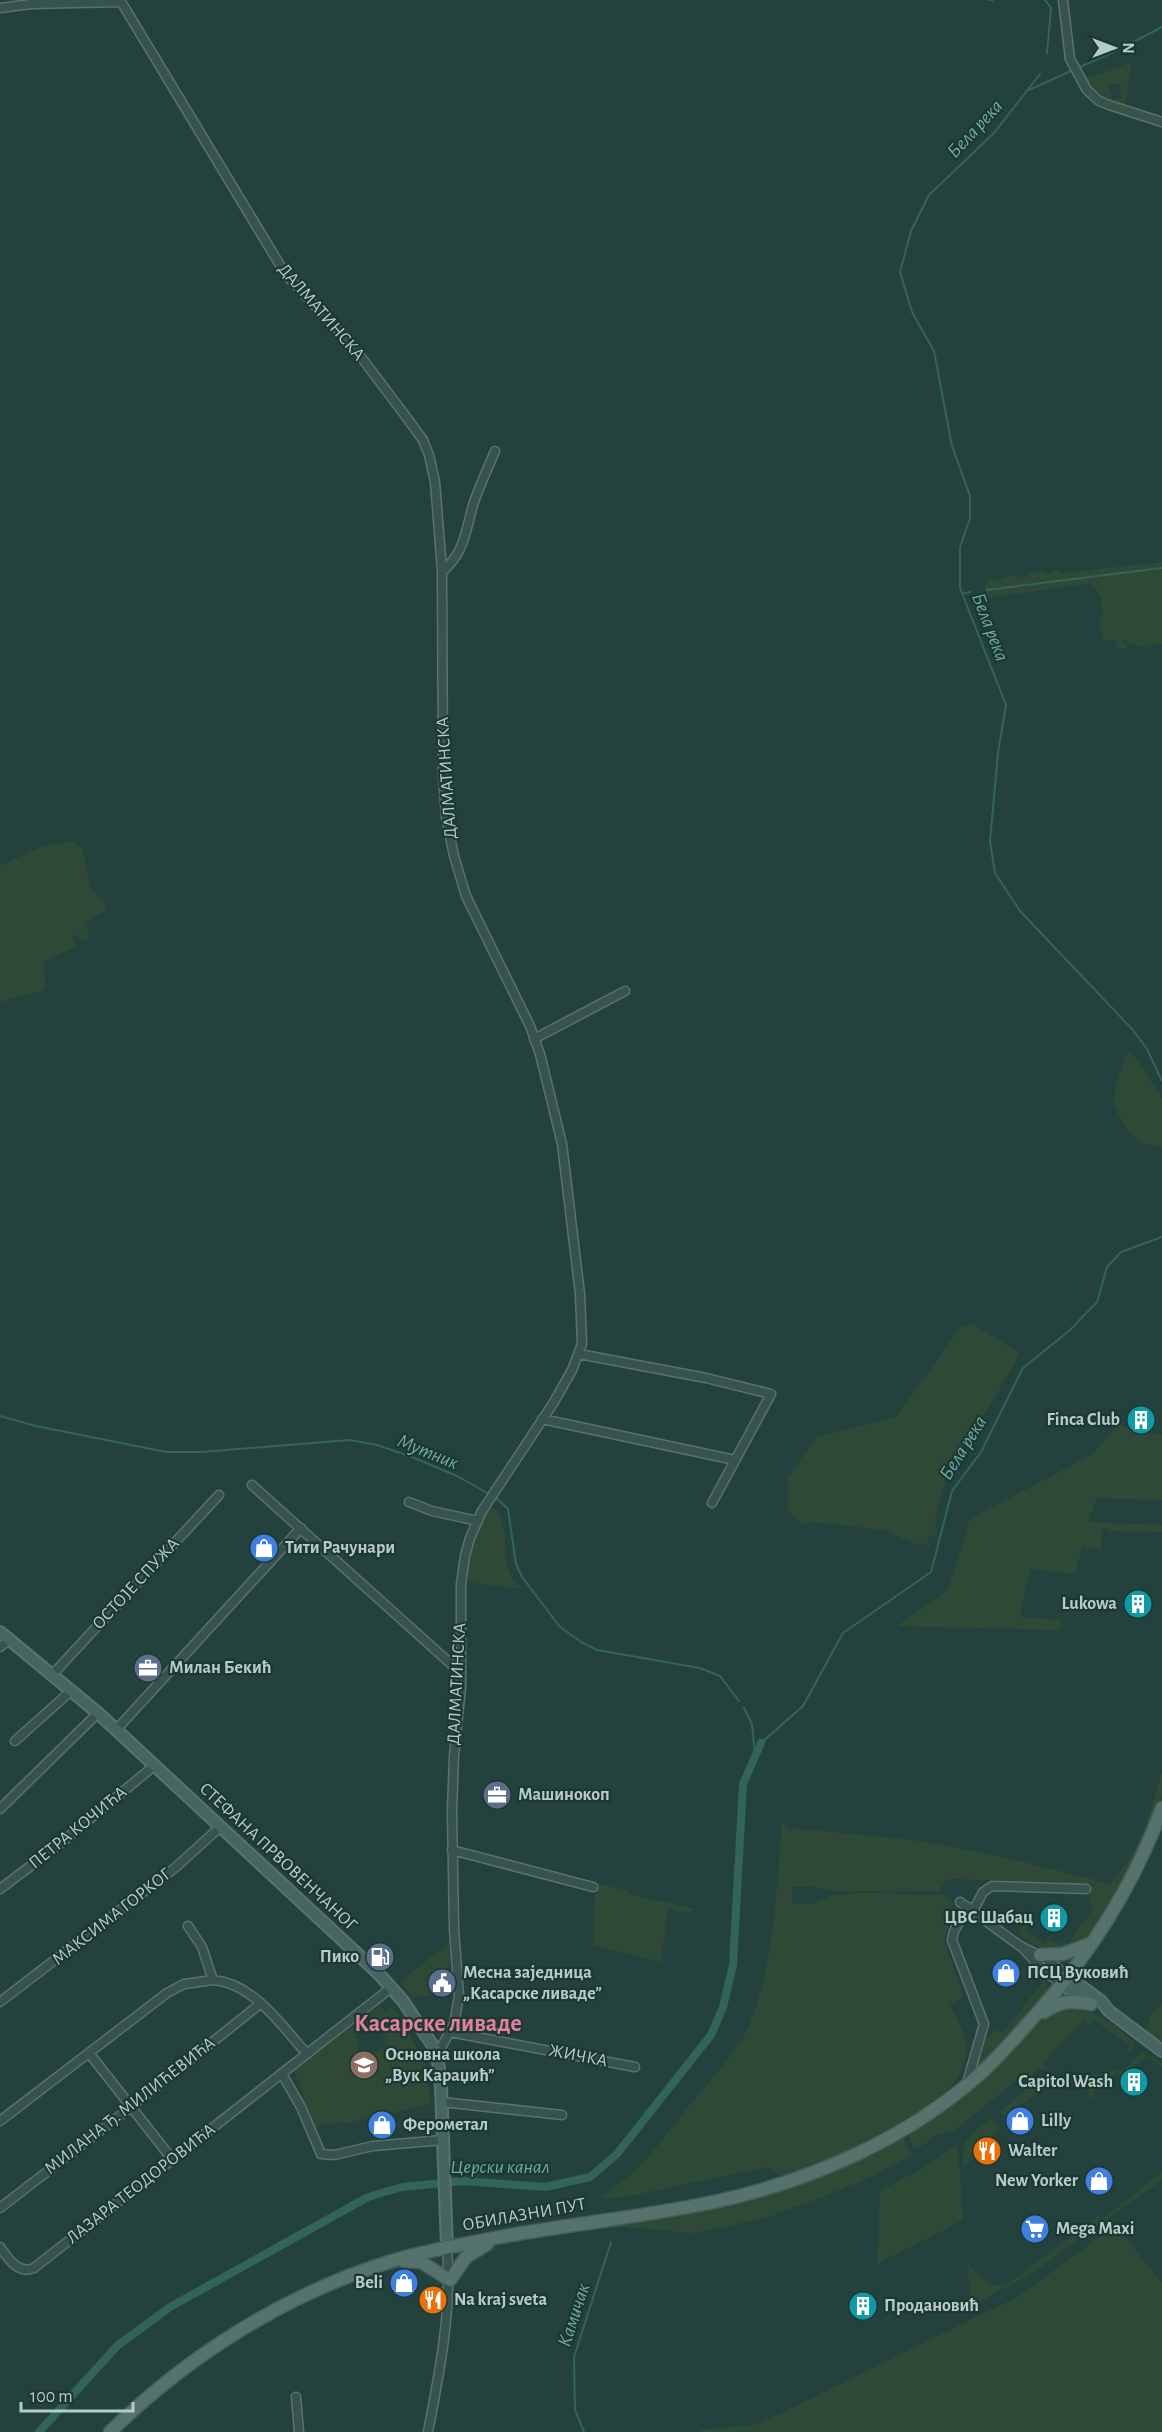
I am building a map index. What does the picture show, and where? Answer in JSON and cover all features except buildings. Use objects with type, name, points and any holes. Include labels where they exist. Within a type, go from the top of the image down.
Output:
[{"type":"main road","name":"ОБИЛАЗНИ ПУТ","points":[[110,2432],[171,2378],[226,2338],[306,2295],[394,2260],[447,2246],[696,2205],[772,2187],[832,2165],[914,2122],[967,2085],[1006,2049],[1065,1980],[1095,1941],[1130,1882],[1162,1808]]},
{"type":"main road","points":[[1040,1954],[1056,1956],[1070,1953],[1095,1941]]},
{"type":"main road","points":[[1028,2023],[1061,2003],[1072,2001],[1091,2004]]},
{"type":"main road","points":[[394,2260],[421,2262],[450,2280],[466,2257],[494,2239]]},
{"type":"street","points":[[1063,0],[1070,62],[1087,90],[1100,101],[1162,122]]},
{"type":"street","name":"ДАЛМАТИНСКА","points":[[0,8],[31,4],[121,1],[286,275],[352,345],[423,440],[435,482],[442,572],[443,775],[446,817],[453,856],[466,896],[510,983],[534,1039],[562,1144],[580,1294],[582,1333],[579,1354],[554,1402],[495,1490],[470,1538],[461,1584],[461,1673],[453,1756],[452,1850],[459,1996],[457,2014],[437,2055]]},
{"type":"street","points":[[442,572],[459,555],[475,501],[495,451]]},
{"type":"street","points":[[534,1039],[625,991]]},
{"type":"street","points":[[579,1354],[706,1378],[771,1394],[712,1503]]},
{"type":"street","points":[[542,1419],[735,1460]]},
{"type":"street","points":[[252,1485],[461,1673]]},
{"type":"street","name":"ОСТОЈЕ СПУЖА","points":[[53,1674],[219,1495]]},
{"type":"street","points":[[409,1502],[432,1511],[478,1521]]},
{"type":"street","points":[[116,1730],[301,1528]]},
{"type":"street","name":"СТЕФАНА ПРВОВЕНЧАНОГ","points":[[0,1632],[98,1713],[392,1987],[431,2041],[437,2055],[444,2140],[447,2246]]},
{"type":"street","points":[[0,1647],[10,1640]]},
{"type":"street","points":[[15,1741],[72,1690]]},
{"type":"street","points":[[0,1809],[98,1713]]},
{"type":"street","name":"ПЕТРА КОЧИЋА","points":[[0,1890],[155,1766]]},
{"type":"street","name":"МАКСИМА ГОРКОГ","points":[[0,2002],[152,1886],[199,1848],[220,1827]]},
{"type":"street","points":[[452,1850],[593,1887]]},
{"type":"street","points":[[967,2085],[984,2024],[952,1940],[954,1931],[967,1907],[992,1886],[1086,1889]]},
{"type":"street","points":[[967,1907],[1020,1946],[1043,1970],[1101,2001],[1109,2011],[1162,2051]]},
{"type":"street","points":[[188,1926],[202,1947],[213,1980]]},
{"type":"street","points":[[1020,1946],[1040,1954],[1091,2004],[1109,2011]]},
{"type":"street","points":[[0,2121],[177,1986],[191,1982],[213,1980],[231,1984],[260,2004],[307,2054]]},
{"type":"street","name":"ЛАЗАРА ТЕОДОРОВИЋА","points":[[0,2247],[9,2260],[20,2269],[34,2268],[392,1987]]},
{"type":"street","name":"МИЛАНА Ђ. МИЛИЋЕВИЋА","points":[[0,2208],[260,2004]]},
{"type":"street","name":"ЖИЧКА","points":[[450,2032],[635,2067]]},
{"type":"street","points":[[89,2053],[172,2159]]},
{"type":"street","points":[[282,2074],[304,2114],[317,2150],[324,2155],[385,2144],[444,2140]]},
{"type":"street","points":[[442,2102],[562,2115]]},
{"type":"street","points":[[428,2432],[446,2332],[450,2280],[447,2246]]},
{"type":"street","points":[[296,2397],[299,2432]]},
{"type":"green space","points":[[1132,62],[1125,107],[1162,115],[1162,119],[1114,105],[1114,99],[1121,99],[1121,84],[1109,84],[1112,104],[1097,95],[1084,80]]},
{"type":"green space","points":[[1162,562],[1162,644],[1154,644],[1150,648],[1129,643],[1124,639],[1122,641],[1128,647],[1121,649],[1116,647],[1116,642],[1112,640],[1103,641],[1099,623],[1102,613],[1101,599],[1090,583],[987,598],[985,584],[990,579],[998,581],[1006,577],[1021,578],[1030,573],[1045,571],[1045,574],[1050,574],[1051,571],[1059,570],[1062,573]]},
{"type":"green space","points":[[64,842],[76,842],[80,846],[90,887],[103,901],[106,911],[93,917],[86,926],[89,933],[87,940],[82,940],[75,934],[73,948],[44,961],[45,985],[42,991],[0,1002],[0,866],[39,848]]},
{"type":"green space","points":[[1132,1053],[1162,1098],[1162,1148],[1140,1142],[1128,1132],[1113,1104],[1117,1079],[1126,1054]]},
{"type":"green space","points":[[972,1324],[1019,1352],[985,1414],[978,1435],[969,1429],[962,1451],[953,1464],[957,1468],[956,1474],[949,1472],[935,1516],[937,1535],[930,1536],[926,1544],[919,1546],[884,1530],[813,1522],[801,1525],[788,1508],[788,1478],[815,1438],[897,1416],[960,1328]]},
{"type":"green space","points":[[1119,1425],[1162,1435],[1162,1500],[1097,1498],[1088,1522],[1162,1525],[1162,1532],[1107,1531],[1109,1528],[1101,1530],[1102,1549],[1082,1546],[1075,1574],[1030,1569],[1020,1617],[1063,1620],[1060,1630],[897,1626],[948,1590],[970,1519],[1091,1455]]},
{"type":"green space","points":[[490,1506],[501,1518],[505,1532],[508,1568],[522,1589],[466,1582],[474,1541]]},
{"type":"green space","points":[[1162,1772],[1162,1795],[1151,1827],[1117,1894],[1084,1940],[1065,1948],[1047,1950],[1017,1933],[1022,1926],[1029,1925],[1025,1930],[1045,1945],[1049,1939],[1051,1942],[1068,1944],[1093,1909],[1089,1903],[1091,1885],[1089,1884],[947,1879],[939,1891],[834,1891],[813,1887],[792,1887],[792,1904],[813,1904],[833,1895],[864,1893],[944,1895],[950,1899],[954,1914],[944,1940],[964,1997],[950,2004],[967,2045],[960,2074],[943,2095],[920,2114],[892,2131],[863,2146],[784,2177],[768,2167],[625,2197],[599,2198],[626,2179],[646,2159],[722,2067],[742,2039],[752,2018],[767,1963],[772,1933],[782,1820],[787,1828],[937,1844],[1046,1867],[1110,1884],[1129,1859],[1143,1831]]},
{"type":"green space","points":[[595,1883],[629,1891],[629,1894],[695,1909],[688,1913],[668,1909],[661,1962],[593,1945]]},
{"type":"green space","points":[[449,1943],[448,1971],[434,1972],[435,1995],[413,1997],[400,1982]]},
{"type":"green space","points":[[1045,1979],[1048,1990],[1042,2000],[975,2072],[981,2043],[997,2029],[1003,2033]]},
{"type":"green space","name":"Основна школа „Вук Караџић”","points":[[387,1999],[380,2007],[385,2012],[392,2006],[399,2016],[376,2031],[372,2026],[355,2036],[359,2043],[356,2045],[366,2056],[388,2045],[382,2033],[402,2021],[425,2062],[431,2104],[343,2124],[342,2122],[315,2126],[294,2071]]},
{"type":"green space","points":[[1162,2004],[1162,2044],[1146,2032],[1152,2011]]},
{"type":"green space","points":[[1076,2008],[1093,2013],[1116,2026],[1134,2043],[1131,2051],[1127,2050],[1130,2045],[1094,2020],[1090,2024],[1085,2019],[1043,2062],[1048,2069],[1036,2070],[1028,2078],[1024,2074],[954,2131],[935,2136],[923,2145],[914,2148],[908,2134],[920,2123],[939,2113],[970,2091],[1034,2026],[1054,2010]]},
{"type":"green space","points":[[1142,2052],[1162,2063],[1162,2067],[1147,2057],[1121,2077],[1118,2073],[1093,2092],[1096,2096],[1089,2098],[1086,2080],[1089,2075],[1124,2069]]},
{"type":"green space","points":[[1073,2075],[1079,2083],[1048,2085],[1005,2118],[1000,2111],[1041,2078]]},
{"type":"green space","points":[[991,2119],[1000,2130],[971,2156],[973,2159],[964,2166],[965,2143],[972,2134]]},
{"type":"green space","points":[[903,2137],[914,2154],[871,2177],[774,2215],[694,2233],[625,2227],[601,2229],[734,2201]]},
{"type":"green space","points":[[958,2144],[963,2220],[877,2264],[880,2191],[921,2169]]},
{"type":"green space","points":[[1162,2172],[1162,2180],[1032,2273],[957,2314],[955,2312],[971,2304],[967,2260],[988,2283],[1008,2284],[1098,2216],[1101,2220]]},
{"type":"green space","points":[[1116,2225],[1162,2283],[1162,2432],[700,2432],[701,2430],[759,2424],[1019,2296]]},
{"type":"waterway","name":"Бела река","points":[[1045,0],[1051,8],[1047,53]]},
{"type":"waterway","points":[[1078,68],[1162,27]]},
{"type":"waterway","points":[[1029,90],[1073,70]]},
{"type":"waterway","name":"Бела река","points":[[1040,74],[994,133],[929,195],[911,231],[900,272],[912,312],[934,351],[952,446],[970,496],[970,518],[960,547],[960,588],[1006,705],[998,753],[990,841],[995,873],[1020,911],[1133,1030],[1147,1049],[1162,1081]]},
{"type":"waterway","points":[[987,590],[1162,568]]},
{"type":"waterway","name":"Бела река","points":[[962,594],[970,592]]},
{"type":"waterway","name":"Бела река","points":[[761,1743],[803,1706],[843,1633],[931,1572],[952,1491],[981,1452],[1023,1368],[1070,1330],[1097,1302],[1107,1267],[1121,1252],[1162,1237]]},
{"type":"waterway","name":"Мутник","points":[[0,1416],[36,1426],[166,1452],[202,1452],[350,1440],[377,1445],[412,1457],[457,1476],[489,1494]]},
{"type":"waterway","name":"Мутник","points":[[494,1496],[508,1509],[516,1564],[522,1577],[560,1627],[597,1650],[700,1668],[720,1676],[739,1701]]},
{"type":"waterway","name":"Мутник","points":[[744,1708],[752,1724],[755,1756]]},
{"type":"waterway","name":"Церски канал","points":[[39,2432],[117,2346],[170,2307],[368,2197],[402,2187],[464,2181],[545,2187],[590,2177],[617,2154],[711,2035],[723,2007],[733,1965],[743,1784],[761,1743]]},
{"type":"waterway","name":"Камичак","points":[[584,2432],[575,2410],[574,2357],[611,2242]]},
{"type":"place","name":"Finca Club","points":[[1141,1420]]},
{"type":"place","name":"Тити Рачунари","points":[[264,1548]]},
{"type":"place","name":"Lukowa","points":[[1138,1604]]},
{"type":"place","name":"Милан Бекић","points":[[148,1668]]},
{"type":"place","name":"Машинокоп","points":[[497,1795]]},
{"type":"place","name":"ЦВС Шабац","points":[[1054,1918]]},
{"type":"place","name":"Пико","points":[[380,1957]]},
{"type":"place","name":"ПСЦ Вуковић","points":[[1006,1973]]},
{"type":"place","name":"Месна заједница „Касарске ливаде”","points":[[442,1983]]},
{"type":"place","name":"Основна школа „Вук Караџић”","points":[[364,2065]]},
{"type":"place","name":"Capitol Wash","points":[[1134,2082]]},
{"type":"place","name":"Lilly","points":[[1020,2121]]},
{"type":"place","name":"Ферометал","points":[[382,2125]]},
{"type":"place","name":"Walter","points":[[987,2151]]},
{"type":"place","name":"New Yorker","points":[[1099,2181]]},
{"type":"place","name":"Mega Maxi","points":[[1035,2229]]},
{"type":"place","name":"Beli","points":[[404,2283]]},
{"type":"place","name":"Na kraj sveta","points":[[433,2300]]},
{"type":"place","name":"Продановић","points":[[863,2306]]},
{"type":"district","name":"Касарске ливаде","points":[[438,2024]]}]
